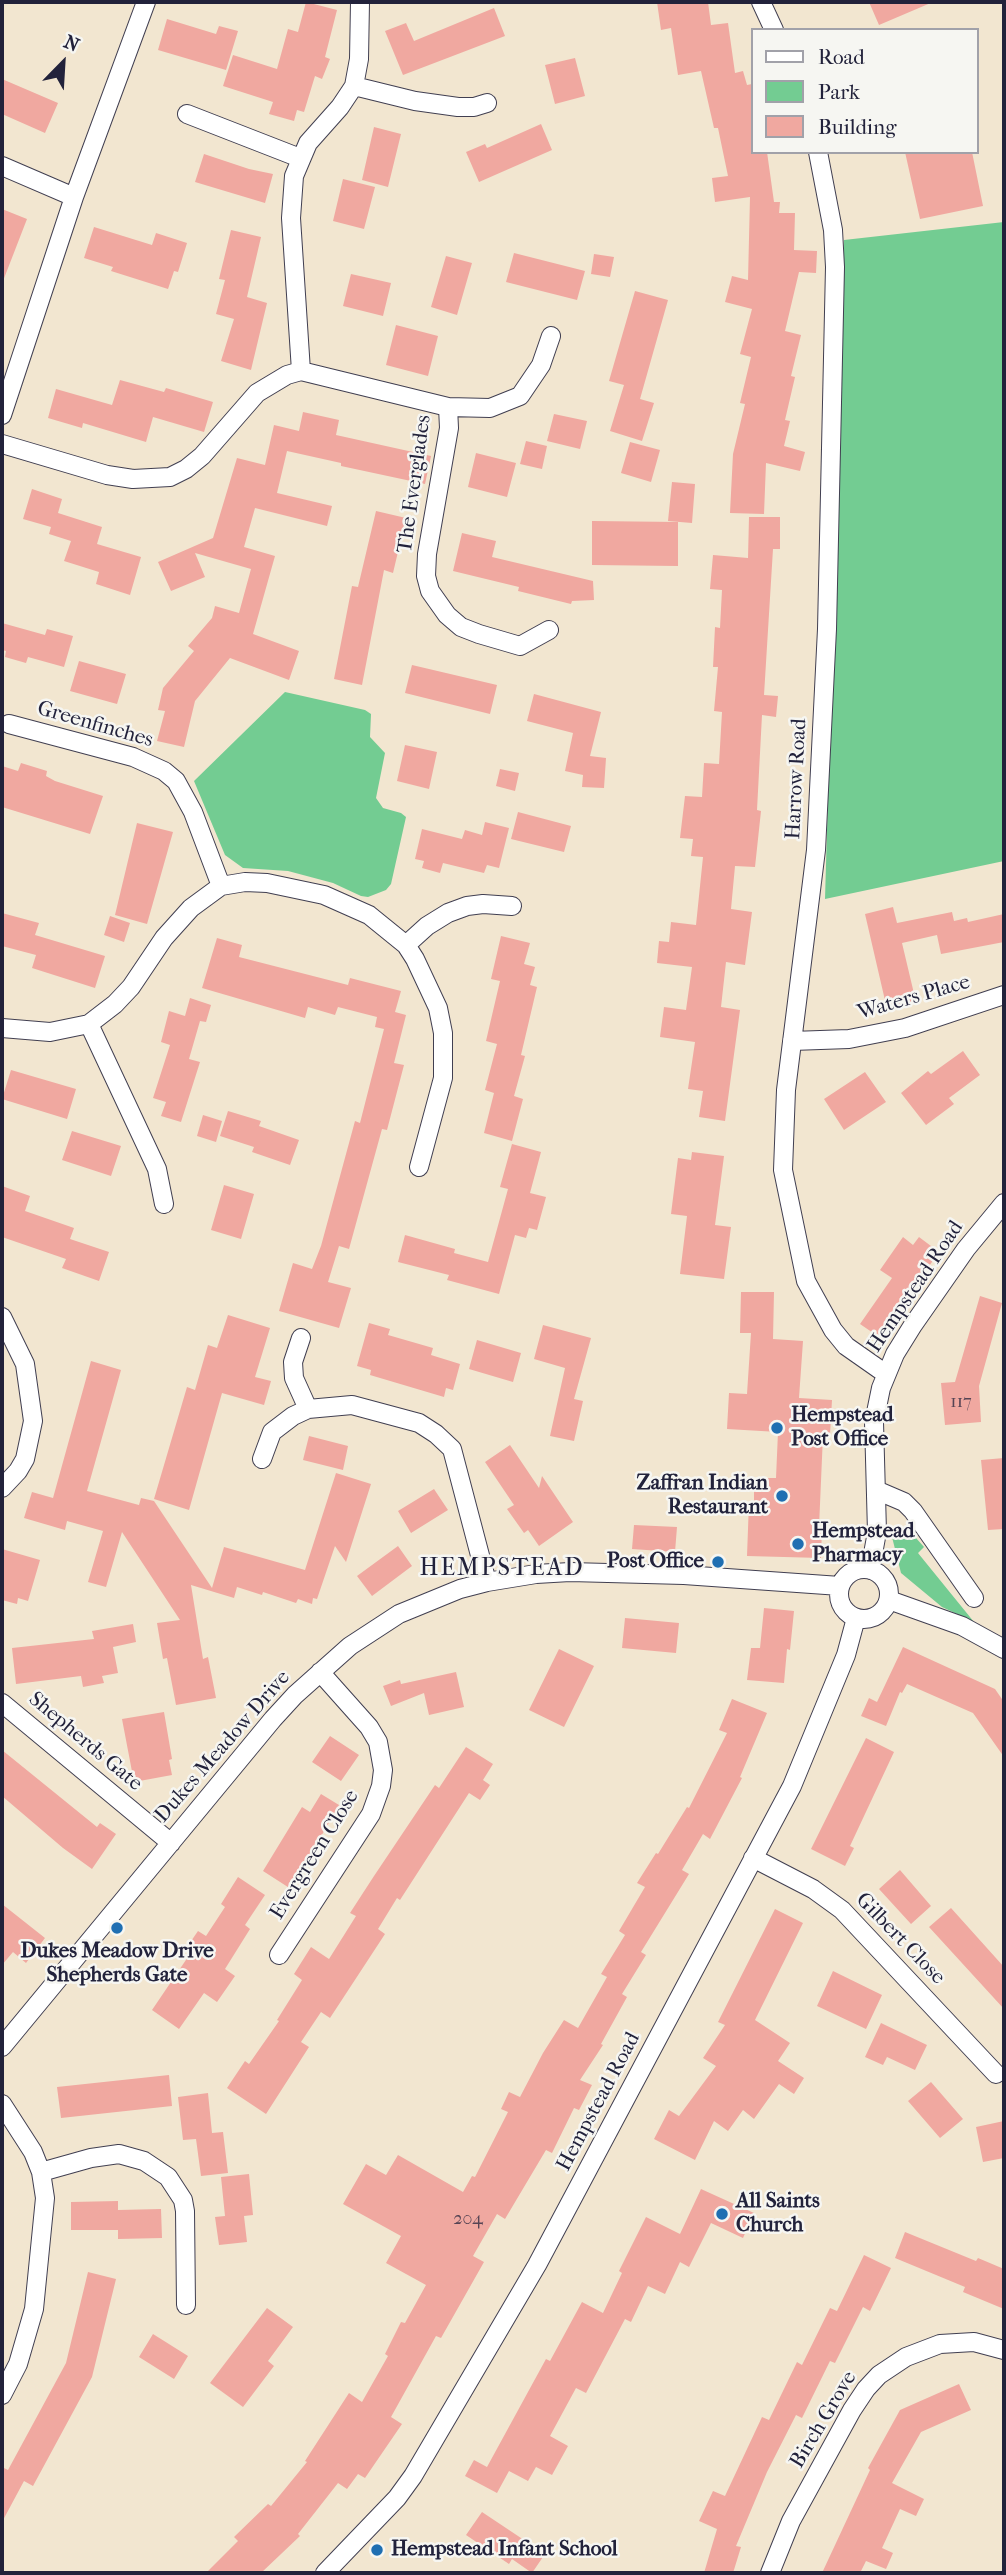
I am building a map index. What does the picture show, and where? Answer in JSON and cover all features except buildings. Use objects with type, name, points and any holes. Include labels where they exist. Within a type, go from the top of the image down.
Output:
[{"type":"street","points":[[2,415],[74,197],[146,2]]},
{"type":"street","points":[[2,444],[107,475],[134,479],[170,477],[202,456],[257,393],[287,375],[301,371],[291,218],[292,187],[300,158],[308,143],[340,107],[354,86],[359,59],[360,2]]},
{"type":"street","points":[[761,2],[773,28]]},
{"type":"street","points":[[354,86],[415,102],[458,107],[474,107],[486,103]]},
{"type":"street","points":[[187,114],[300,158]]},
{"type":"street","name":"Harrow Road","points":[[818,154],[834,230],[835,267],[827,629],[816,849],[792,1041],[783,1130],[783,1170],[806,1281],[839,1338],[886,1374]]},
{"type":"street","points":[[2,166],[74,197]]},
{"type":"street","name":"The Everglades","points":[[301,371],[448,407],[489,408],[520,397],[541,365],[551,336]]},
{"type":"street","name":"The Everglades","points":[[448,407],[449,428],[427,554],[426,576],[430,591],[447,615],[461,626],[479,634],[520,646],[549,630]]},
{"type":"street","name":"Greenfinches","points":[[9,724],[133,757],[164,771],[176,781],[193,812],[221,886]]},
{"type":"street","points":[[2,1028],[50,1032],[89,1024],[131,988],[164,938],[191,908],[221,886],[267,883],[324,895],[369,915],[406,945],[438,1008],[445,1055],[443,1078],[419,1167]]},
{"type":"street","points":[[406,945],[427,926],[448,913],[467,906],[512,906]]},
{"type":"street","name":"Waters Place","points":[[792,1041],[849,1039],[905,1028],[1004,995]]},
{"type":"street","points":[[89,1024],[157,1169],[164,1204]]},
{"type":"street","name":"Hempstead Road","points":[[870,1570],[877,1532],[874,1422],[886,1374],[895,1354],[933,1296],[966,1249],[1004,1203]]},
{"type":"street","points":[[2,1317],[25,1364],[33,1421],[25,1459],[2,1488]]},
{"type":"street","points":[[301,1338],[293,1362],[293,1378],[308,1409]]},
{"type":"street","points":[[262,1459],[272,1432],[293,1416],[308,1409],[338,1405],[374,1410],[419,1423],[446,1441],[457,1461],[487,1582]]},
{"type":"street","points":[[876,1490],[904,1503],[913,1511],[974,1598]]},
{"type":"street","points":[[855,1570],[870,1570],[877,1572],[887,1584],[889,1600],[880,1614],[873,1618],[856,1618],[843,1609],[838,1594],[840,1586],[848,1574],[855,1570]]},
{"type":"street","name":"Dukes Meadow Drive","points":[[2,2047],[273,1720],[320,1672],[376,1627],[399,1614],[432,1599],[487,1582],[536,1574],[570,1572],[684,1575],[840,1586]]},
{"type":"street","points":[[889,1600],[962,1626],[1004,1649]]},
{"type":"street","name":"Hempstead Road","points":[[326,2573],[397,2498],[413,2476],[537,2265],[792,1786],[846,1655],[856,1618]]},
{"type":"street","name":"Evergreen Close","points":[[279,1955],[371,1814],[381,1786],[383,1770],[378,1742],[369,1727],[320,1672]]},
{"type":"street","name":"Shepherds Gate","points":[[2,1703],[171,1843]]},
{"type":"street","name":"Gilbert Close","points":[[753,1858],[813,1889],[842,1910],[996,2074]]},
{"type":"street","points":[[2,2105],[33,2152],[41,2172],[45,2207],[34,2309],[18,2364],[2,2395]]},
{"type":"street","points":[[41,2172],[91,2158],[119,2154],[144,2161],[168,2178],[183,2200],[185,2211],[186,2305]]},
{"type":"street","name":"Birch Grove","points":[[769,2573],[785,2534],[846,2421],[866,2389],[879,2375],[906,2357],[940,2344],[974,2342],[1004,2350]]},
{"type":"green space","points":[[1004,222],[1004,861],[825,899],[844,240]]},
{"type":"green space","points":[[285,692],[365,710],[371,714],[370,737],[385,753],[376,798],[383,808],[406,817],[391,884],[386,890],[368,897],[361,896],[333,883],[288,871],[243,868],[225,855],[194,781]]},
{"type":"green space","points":[[897,1526],[908,1529],[924,1547],[918,1553],[974,1622],[942,1607],[901,1573],[891,1533]]},
{"type":"place","name":"Hempstead Post Office","points":[[777,1428]]},
{"type":"place","name":"Zaffran Indian Restaurant","points":[[782,1496]]},
{"type":"place","name":"Hempstead Pharmacy","points":[[798,1544]]},
{"type":"place","name":"Post Office","points":[[718,1562]]},
{"type":"place","name":"Dukes Meadow Drive Shepherds Gate","points":[[117,1928]]},
{"type":"place","name":"All Saints Church","points":[[722,2214]]},
{"type":"place","name":"Hempstead Infant School","points":[[377,2550]]},
{"type":"district","name":"HEMPSTEAD","points":[[502,1569]]}]
